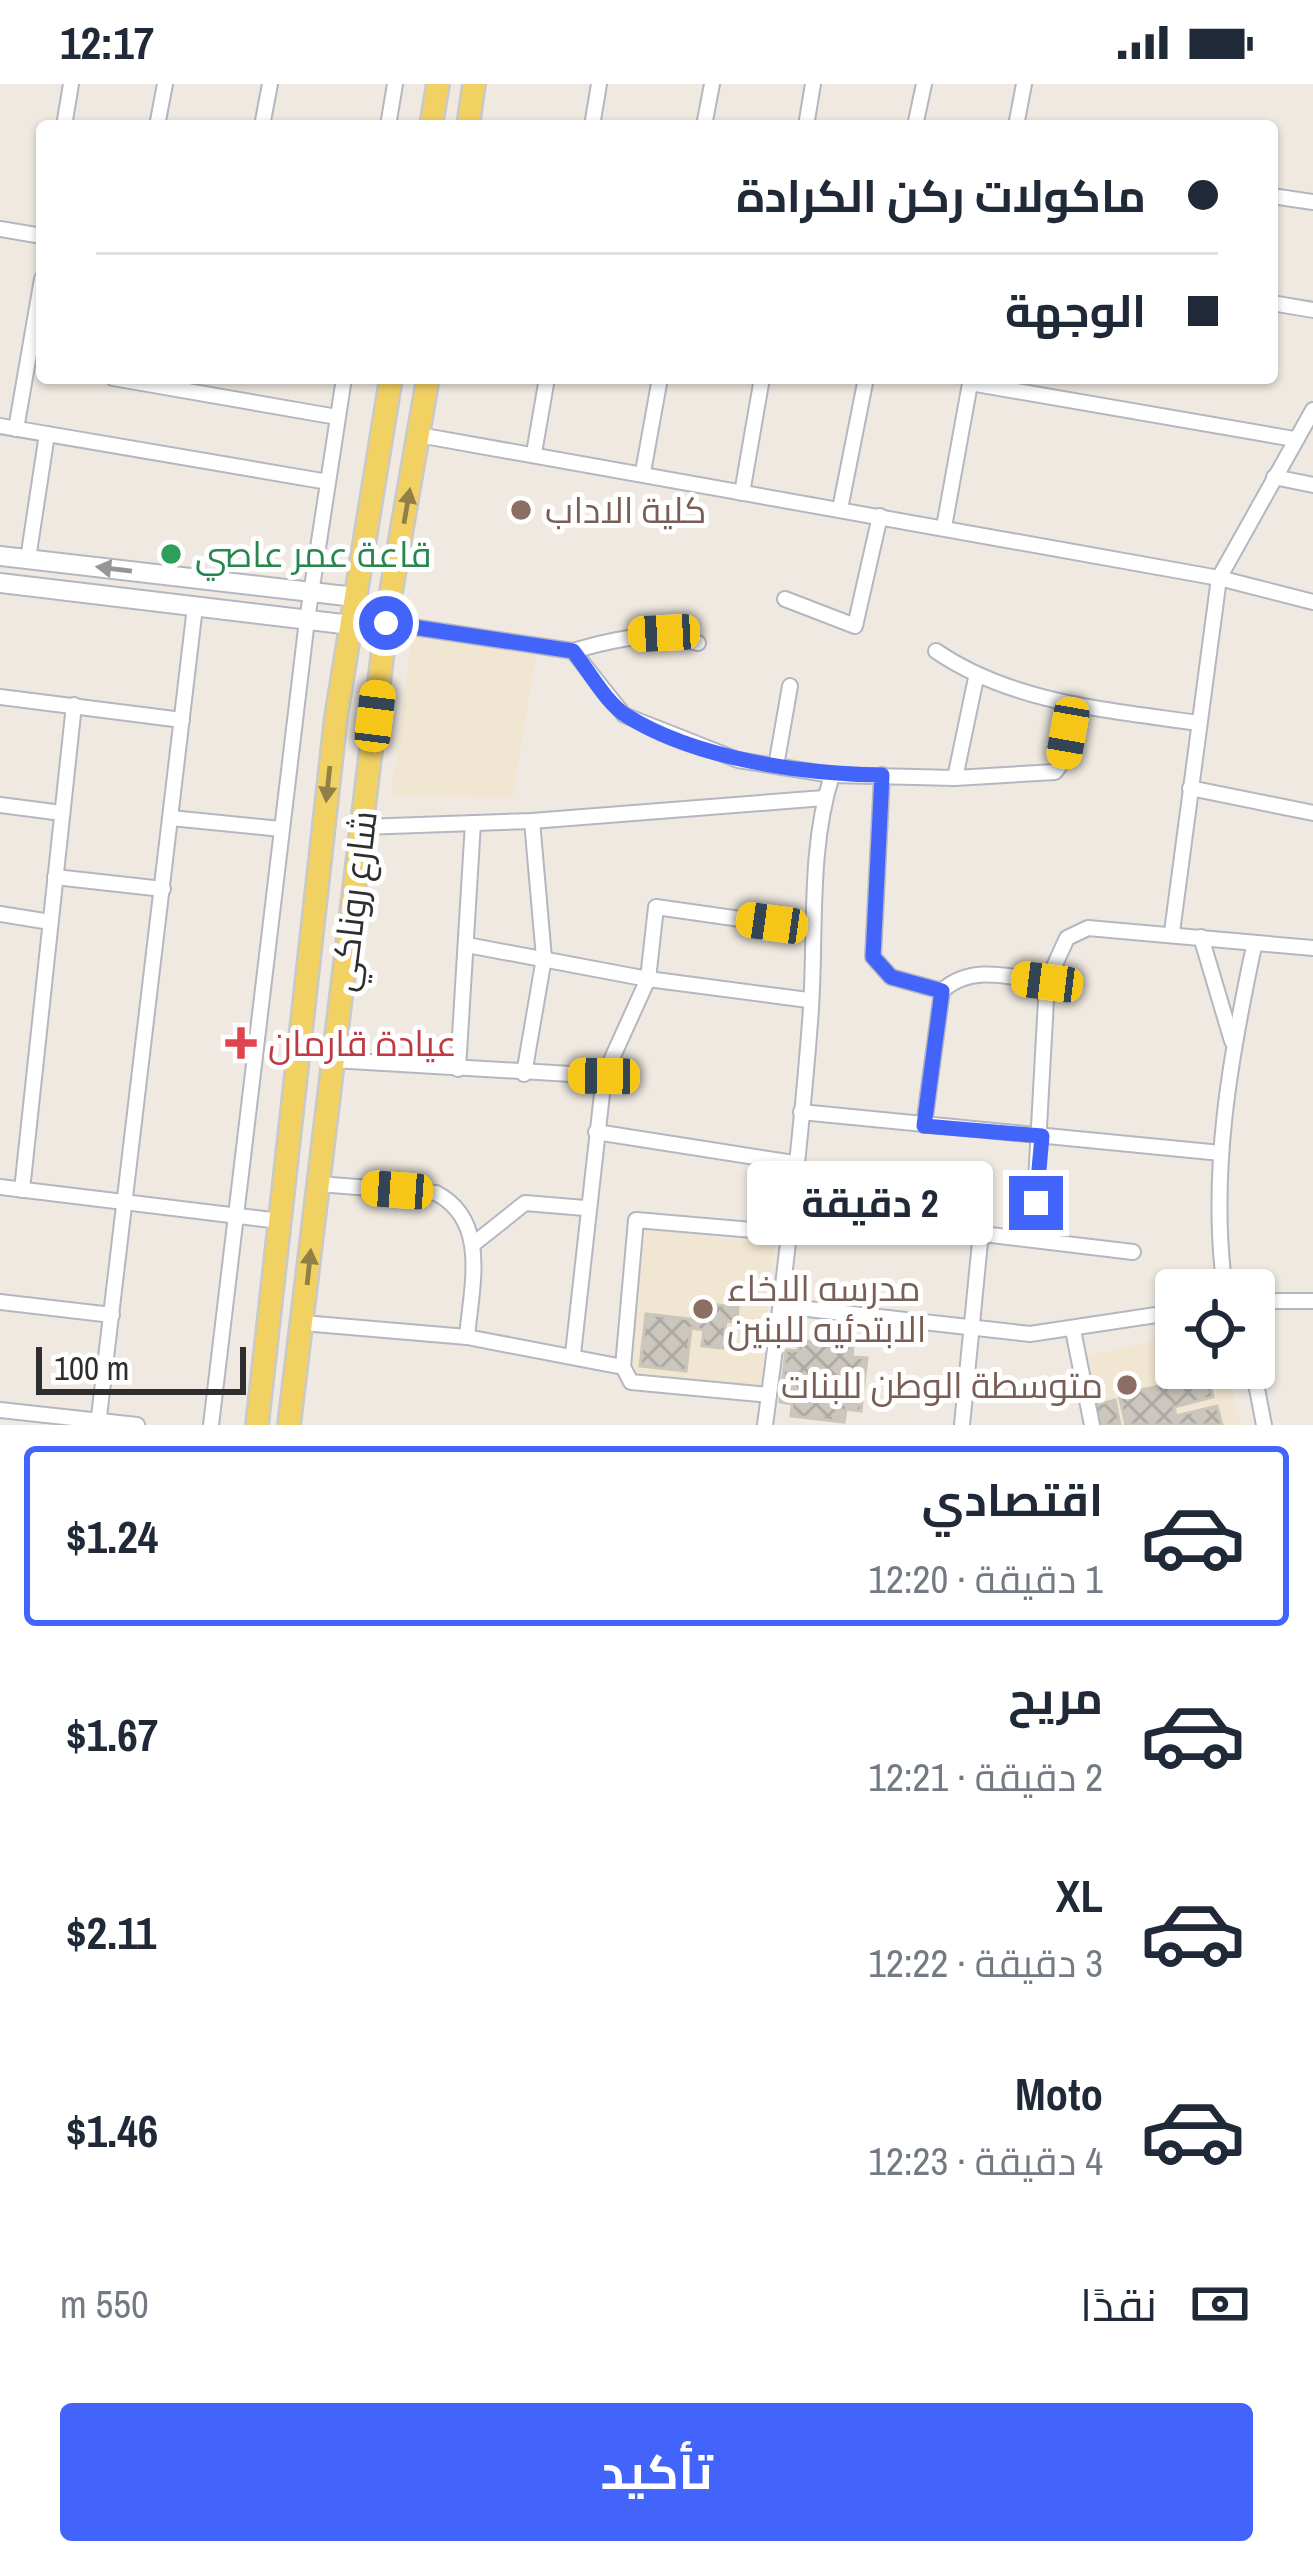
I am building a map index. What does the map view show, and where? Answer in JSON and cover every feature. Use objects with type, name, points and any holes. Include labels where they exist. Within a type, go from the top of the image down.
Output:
[{"type":"main road","points":[[432,120],[438,84]]},
{"type":"main road","points":[[469,120],[474,84]]},
{"type":"main road","name":"شارع روناكي","points":[[257,1425],[351,626],[390,384]]},
{"type":"main road","name":"شارع روناكي","points":[[289,1425],[386,623],[427,384]]},
{"type":"main road","points":[[0,556],[356,597]]},
{"type":"main road","points":[[0,583],[351,626]]},
{"type":"street","points":[[65,120],[71,84]]},
{"type":"street","points":[[158,120],[165,84]]},
{"type":"street","points":[[263,120],[270,84]]},
{"type":"street","points":[[389,120],[395,84]]},
{"type":"street","points":[[593,120],[599,84]]},
{"type":"street","points":[[705,120],[712,84]]},
{"type":"street","points":[[807,120],[813,84]]},
{"type":"street","points":[[917,120],[924,84]]},
{"type":"street","points":[[1017,120],[1024,84]]},
{"type":"street","points":[[1278,197],[1313,202]]},
{"type":"street","points":[[0,229],[36,235]]},
{"type":"street","points":[[1278,304],[1313,310]]},
{"type":"street","points":[[36,364],[8,428],[328,482]]},
{"type":"street","points":[[147,384],[338,417]]},
{"type":"street","points":[[210,395],[213,384]]},
{"type":"street","points":[[211,1425],[311,592],[343,384]]},
{"type":"street","points":[[534,453],[546,384]]},
{"type":"street","points":[[643,472],[658,384]]},
{"type":"street","points":[[742,493],[761,384]]},
{"type":"street","points":[[840,509],[865,384]]},
{"type":"street","points":[[944,527],[969,384]]},
{"type":"street","points":[[992,384],[1294,439]]},
{"type":"street","points":[[1172,932],[1219,578],[1313,410]]},
{"type":"street","points":[[28,559],[47,434]]},
{"type":"street","points":[[419,435],[1219,578],[1313,602]]},
{"type":"street","points":[[1274,477],[1313,485]]},
{"type":"street","points":[[785,599],[856,626],[880,516]]},
{"type":"street","points":[[98,1423],[195,607]]},
{"type":"street","points":[[386,623],[573,651],[628,635],[664,633],[698,643]]},
{"type":"street","points":[[573,651],[624,715],[738,760],[832,775],[955,778],[1055,772],[1063,761],[1073,704]]},
{"type":"street","points":[[937,651],[976,678],[1073,704],[1198,723]]},
{"type":"street","points":[[955,778],[976,678]]},
{"type":"street","points":[[776,766],[790,686]]},
{"type":"street","points":[[0,697],[182,720]]},
{"type":"street","points":[[22,1190],[74,705]]},
{"type":"street","points":[[765,1425],[801,1112],[824,798],[832,775]]},
{"type":"street","points":[[882,775],[873,957],[891,977],[942,991]]},
{"type":"street","points":[[1190,788],[1313,813]]},
{"type":"street","points":[[362,827],[532,821],[824,798]]},
{"type":"street","points":[[0,805],[62,813]]},
{"type":"street","points":[[171,818],[281,829]]},
{"type":"street","points":[[524,1074],[544,958],[532,821]]},
{"type":"street","points":[[458,1070],[473,823]]},
{"type":"street","points":[[55,877],[163,889]]},
{"type":"street","points":[[573,1354],[585,1208],[604,1076],[648,979],[656,907],[811,929]]},
{"type":"street","points":[[0,914],[50,922]]},
{"type":"street","points":[[1033,1236],[1047,982],[1067,938],[1088,928],[1172,932],[1254,946],[1313,947]]},
{"type":"street","points":[[1201,937],[1233,1044]]},
{"type":"street","points":[[467,945],[648,979],[808,1000]]},
{"type":"street","points":[[1224,1269],[1221,1153],[1233,1044],[1254,946]]},
{"type":"street","points":[[924,1126],[942,991],[954,980],[984,974],[1047,982]]},
{"type":"street","points":[[333,1060],[604,1076]]},
{"type":"street","points":[[801,1112],[1221,1153]]},
{"type":"street","points":[[596,1132],[794,1163]]},
{"type":"street","points":[[318,1184],[436,1193],[451,1204],[476,1242],[467,1337]]},
{"type":"street","points":[[0,1187],[280,1221]]},
{"type":"street","points":[[476,1242],[525,1203],[585,1208]]},
{"type":"street","points":[[769,1395],[631,1382],[623,1367],[636,1220],[787,1233]]},
{"type":"street","points":[[941,1229],[1033,1236],[1133,1252]]},
{"type":"street","points":[[962,1425],[981,1232]]},
{"type":"street","points":[[1275,1301],[1313,1300]]},
{"type":"street","points":[[0,1302],[112,1315]]},
{"type":"street","points":[[781,1306],[973,1330],[1073,1330],[1155,1316]]},
{"type":"street","points":[[303,1323],[467,1337],[623,1367]]},
{"type":"street","points":[[1073,1330],[1093,1425]]},
{"type":"street","points":[[1256,1389],[1264,1425]]},
{"type":"street","points":[[0,1410],[136,1425]]},
{"type":"shaded area","points":[[412,637],[536,654],[513,798],[391,796]]},
{"type":"shaded area","name":"مدرسه الاخاء الابتدئيه للبنين","points":[[644,1229],[774,1245],[761,1387],[632,1373]]},
{"type":"shaded area","name":"متوسطة الوطن للبنات","points":[[1155,1341],[1155,1387],[1120,1395],[1126,1425],[1099,1425],[1084,1357]]},
{"type":"shaded area","name":"متوسطة الوطن للبنات","points":[[1211,1389],[1232,1389],[1240,1425],[1222,1425],[1217,1406],[1176,1416],[1174,1407],[1213,1397]]},
{"type":"building","points":[[709,1304],[738,1307],[737,1322],[726,1321],[723,1348],[702,1346],[704,1330],[691,1328],[686,1371],[640,1366],[646,1314],[707,1321]]},
{"type":"building","points":[[799,1340],[853,1346],[852,1357],[867,1358],[861,1411],[846,1409],[844,1422],[791,1416],[792,1404],[780,1402],[786,1350],[798,1351]]},
{"type":"building","points":[[1155,1387],[1211,1389],[1213,1397],[1174,1407],[1176,1416],[1217,1406],[1222,1425],[1126,1425],[1119,1395]]},
{"type":"building","points":[[1115,1400],[1120,1425],[1099,1425],[1095,1405]]},
{"type":"place","name":"كلية الاداب","points":[[521,510]]},
{"type":"place","name":"قاعة عمر عاصي","points":[[171,554]]},
{"type":"place","name":"عيادة قارمان","points":[[241,1043]]},
{"type":"place","name":"مدرسه الاخاء الابتدئيه للبنين","points":[[703,1309]]},
{"type":"place","name":"متوسطة الوطن للبنات","points":[[1127,1385]]},
{"type":"route","points":[[386,623],[573,651],[624,715],[738,760],[832,775],[882,775],[873,957],[891,977],[942,991],[924,1126],[1042,1136],[1036,1203]]}]
